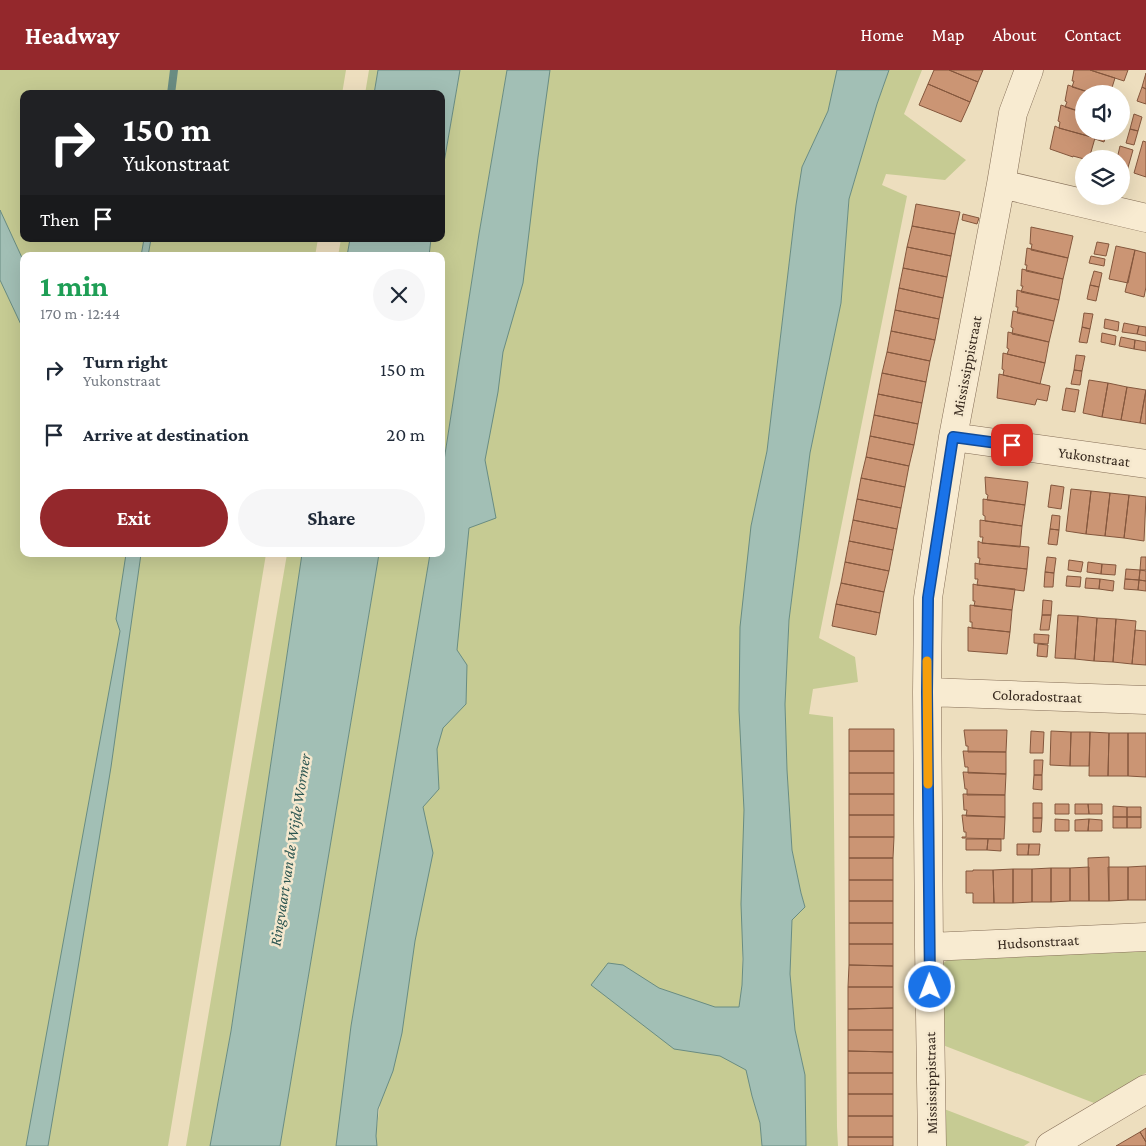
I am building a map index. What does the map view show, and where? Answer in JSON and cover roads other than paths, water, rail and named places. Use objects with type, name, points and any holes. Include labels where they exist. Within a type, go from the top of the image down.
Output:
[{"type":"street","name":"Mississippistraat","points":[[932,1146],[927,692],[928,598],[953,437],[1013,113],[1029,70]]},
{"type":"street","points":[[1001,184],[1146,218]]},
{"type":"street","name":"Yukonstraat","points":[[953,437],[1146,464]]},
{"type":"street","name":"Coloradostraat","points":[[927,692],[1146,700]]},
{"type":"street","name":"Hudsonstraat","points":[[929,947],[1146,937]]},
{"type":"street","points":[[1050,1146],[1146,1089]]},
{"type":"water","points":[[378,70],[460,70],[445,157],[445,90],[375,90]]},
{"type":"water","points":[[507,70],[550,70],[523,283],[503,352],[498,392],[485,460],[496,518],[469,528],[457,650],[467,665],[466,704],[443,728],[437,749],[439,789],[423,807],[433,853],[415,941],[402,1033],[393,1071],[378,1109],[377,1146],[336,1146],[351,1026],[429,557],[445,557],[445,454],[479,234]]},
{"type":"water","points":[[837,70],[889,70],[849,199],[841,303],[810,453],[789,620],[785,704],[787,770],[792,850],[805,907],[792,920],[790,974],[795,1030],[805,1075],[806,1146],[762,1146],[760,1123],[746,1070],[720,1056],[674,1049],[591,985],[608,963],[623,965],[659,988],[715,1007],[739,1007],[743,959],[741,904],[744,810],[739,710],[740,627],[751,526],[767,451],[802,167],[828,111]]},
{"type":"water","points":[[0,210],[20,253],[20,322],[0,280]]},
{"type":"water","points":[[143,242],[150,242],[149,252],[142,252]]},
{"type":"water","points":[[349,242],[431,242],[429,252],[348,252]]},
{"type":"water","points":[[126,557],[141,557],[111,767],[48,1146],[26,1146],[120,631],[116,619]]},
{"type":"water","name":"Ringvaart van de Wijde Wormer","points":[[302,557],[378,557],[280,1146],[210,1146],[231,1031]]},
{"type":"waterway","points":[[172,90],[174,70]]}]
